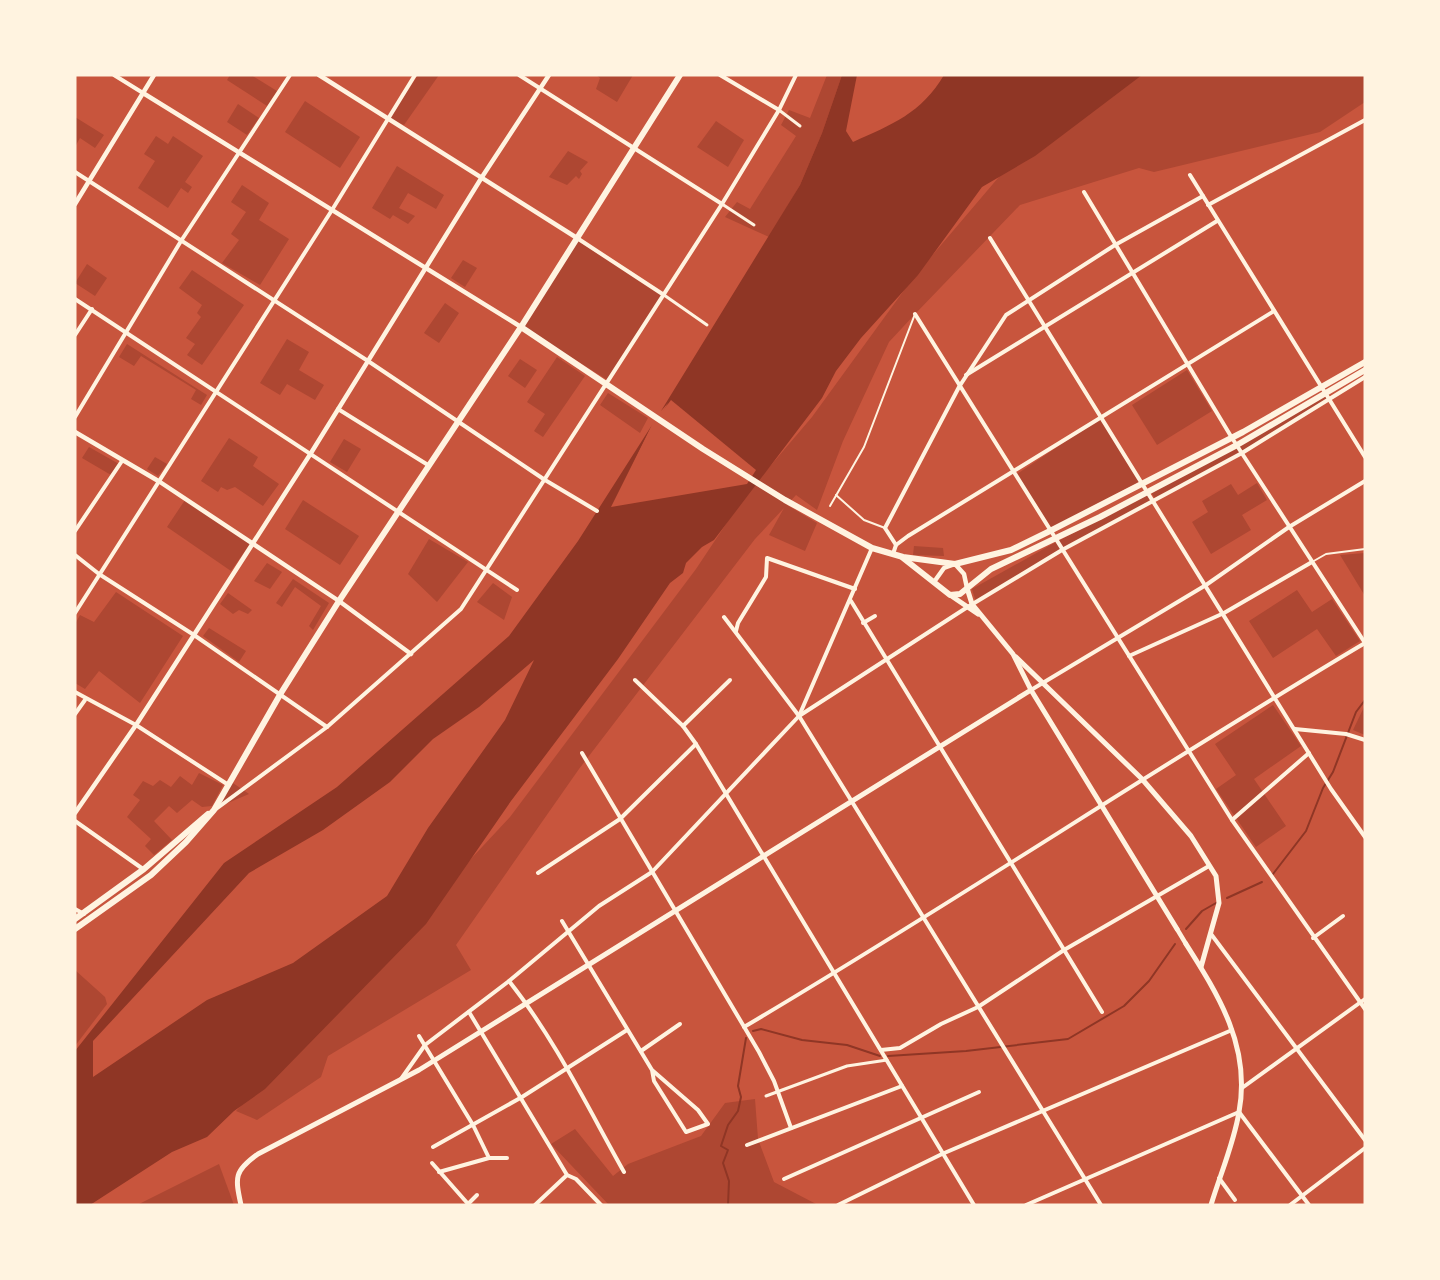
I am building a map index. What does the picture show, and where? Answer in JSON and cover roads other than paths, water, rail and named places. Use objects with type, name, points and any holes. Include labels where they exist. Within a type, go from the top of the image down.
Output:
[{"type":"main road","points":[[75,929],[151,875],[186,842],[214,810],[280,693],[521,327],[680,75]]},
{"type":"main road","points":[[521,327],[658,420],[785,500],[872,548],[903,557],[955,564],[1011,550],[1326,393]]},
{"type":"main road","points":[[950,595],[960,594],[991,569],[1237,445],[1326,393],[1365,365]]},
{"type":"main road","points":[[903,557],[966,608],[979,615]]},
{"type":"main road","points":[[967,588],[972,604],[979,615],[1013,654],[1044,681],[1142,779],[1191,836],[1216,876],[1219,903],[1201,967]]},
{"type":"main road","points":[[1013,654],[1032,690],[1177,929]]},
{"type":"main road","points":[[241,1205],[236,1179],[240,1169],[248,1161],[399,1082],[1032,690]]},
{"type":"main road","points":[[75,919],[144,869],[214,810]]},
{"type":"main road","points":[[1186,944],[1216,991],[1240,1051],[1239,1112],[1210,1205]]},
{"type":"street","points":[[114,75],[521,327]]},
{"type":"street","points":[[75,204],[154,75]]},
{"type":"street","points":[[75,417],[181,241],[290,75]]},
{"type":"street","points":[[319,75],[482,177],[707,324]]},
{"type":"street","points":[[75,613],[332,210],[415,75]]},
{"type":"street","points":[[519,75],[754,225]]},
{"type":"street","points":[[75,813],[136,725],[253,544],[428,268],[482,177],[549,75]]},
{"type":"street","points":[[720,75],[779,110],[800,126]]},
{"type":"street","points":[[214,810],[327,727],[461,609],[488,572],[722,204],[779,110],[796,75]]},
{"type":"street","points":[[1208,205],[1365,120]]},
{"type":"street","points":[[75,172],[368,361],[545,480],[597,511]]},
{"type":"street","points":[[1190,175],[1365,457]]},
{"type":"street","points":[[744,1027],[1365,643],[1232,438],[1189,362],[1084,192]]},
{"type":"street","points":[[896,545],[885,528],[959,387],[1006,315],[1115,245],[1203,196]]},
{"type":"street","points":[[966,375],[1218,221]]},
{"type":"street","points":[[990,238],[1149,491],[1331,789],[1365,837]]},
{"type":"street","points":[[75,299],[517,590]]},
{"type":"street","points":[[75,335],[92,309]]},
{"type":"street","points":[[893,554],[896,545],[1274,311]]},
{"type":"street","points":[[915,314],[959,387],[982,417],[1050,531],[1232,820],[1365,1009]]},
{"type":"street","points":[[399,1082],[425,1045],[509,981],[567,930],[652,872],[799,716],[972,604],[1062,550],[1242,453],[1326,393],[1365,377]]},
{"type":"street","points":[[338,409],[428,465]]},
{"type":"street","points":[[75,432],[160,482],[339,601],[411,654]]},
{"type":"street","points":[[75,531],[122,461]]},
{"type":"street","points":[[1032,690],[1206,585],[1289,527],[1365,481]]},
{"type":"street","points":[[799,716],[872,548]]},
{"type":"street","points":[[75,555],[99,574],[194,634],[327,727]]},
{"type":"street","points":[[736,632],[738,623],[766,576],[767,558],[855,589]]},
{"type":"street","points":[[1130,656],[1224,613],[1312,562]]},
{"type":"street","points":[[934,582],[944,568],[955,564],[964,574],[967,588]]},
{"type":"street","points":[[850,601],[1102,1012]]},
{"type":"street","points":[[863,623],[874,616]]},
{"type":"street","points":[[724,617],[799,716],[1101,1205]]},
{"type":"street","points":[[635,680],[683,726],[696,744],[761,856],[974,1205]]},
{"type":"street","points":[[683,726],[730,680]]},
{"type":"street","points":[[75,692],[85,700],[136,725],[227,784]]},
{"type":"street","points":[[75,714],[85,700]]},
{"type":"street","points":[[1295,729],[1346,734],[1365,740]]},
{"type":"street","points":[[538,873],[620,819],[696,744]]},
{"type":"street","points":[[582,753],[744,1027],[778,1091],[791,1128]]},
{"type":"street","points":[[1232,820],[1309,753]]},
{"type":"street","points":[[75,821],[144,869]]},
{"type":"street","points":[[881,1050],[900,1048],[941,1024],[978,1007],[1064,950],[1209,866]]},
{"type":"street","points":[[75,909],[84,914]]},
{"type":"street","points":[[1313,938],[1343,916]]},
{"type":"street","points":[[562,921],[652,1070],[698,1110],[708,1124],[686,1132],[654,1081],[652,1070]]},
{"type":"street","points":[[1177,929],[1186,944]]},
{"type":"street","points":[[1210,934],[1365,1140]]},
{"type":"street","points":[[509,981],[526,1003],[567,1069],[624,1172]]},
{"type":"street","points":[[1241,1089],[1365,999]]},
{"type":"street","points":[[469,1012],[567,1175],[576,1179],[601,1205]]},
{"type":"street","points":[[640,1051],[680,1024]]},
{"type":"street","points":[[433,1147],[522,1097],[627,1030]]},
{"type":"street","points":[[838,1205],[942,1154],[1232,1030]]},
{"type":"street","points":[[418,1036],[435,1060],[473,1125],[489,1158]]},
{"type":"street","points":[[766,1096],[847,1066],[887,1060]]},
{"type":"street","points":[[747,1145],[902,1086]]},
{"type":"street","points":[[784,1179],[921,1120],[979,1092]]},
{"type":"street","points":[[1026,1205],[1239,1112],[1309,1205]]},
{"type":"street","points":[[1290,1205],[1365,1148]]},
{"type":"street","points":[[439,1172],[489,1158],[507,1158]]},
{"type":"street","points":[[432,1163],[468,1204],[477,1196]]},
{"type":"street","points":[[535,1205],[567,1175]]},
{"type":"street","points":[[1219,1178],[1235,1200]]},
{"type":"lane","points":[[830,506],[864,447],[915,314]]},
{"type":"lane","points":[[836,495],[864,520],[885,528]]},
{"type":"lane","points":[[1312,562],[1326,554],[1365,549]]},
{"type":"waterway","points":[[1273,874],[1306,831],[1323,788],[1333,772],[1356,712],[1365,700]]},
{"type":"waterway","points":[[1227,898],[1262,882]]},
{"type":"waterway","points":[[1186,929],[1202,911],[1216,903]]},
{"type":"waterway","points":[[888,1056],[966,1051],[1068,1039],[1124,1006],[1149,981],[1175,944]]},
{"type":"waterway","points":[[753,1031],[761,1029],[802,1040],[847,1045],[880,1056]]},
{"type":"waterway","points":[[728,1205],[729,1181],[723,1163],[728,1150],[721,1146],[728,1125],[738,1111],[741,1097],[738,1086],[746,1038]]}]
